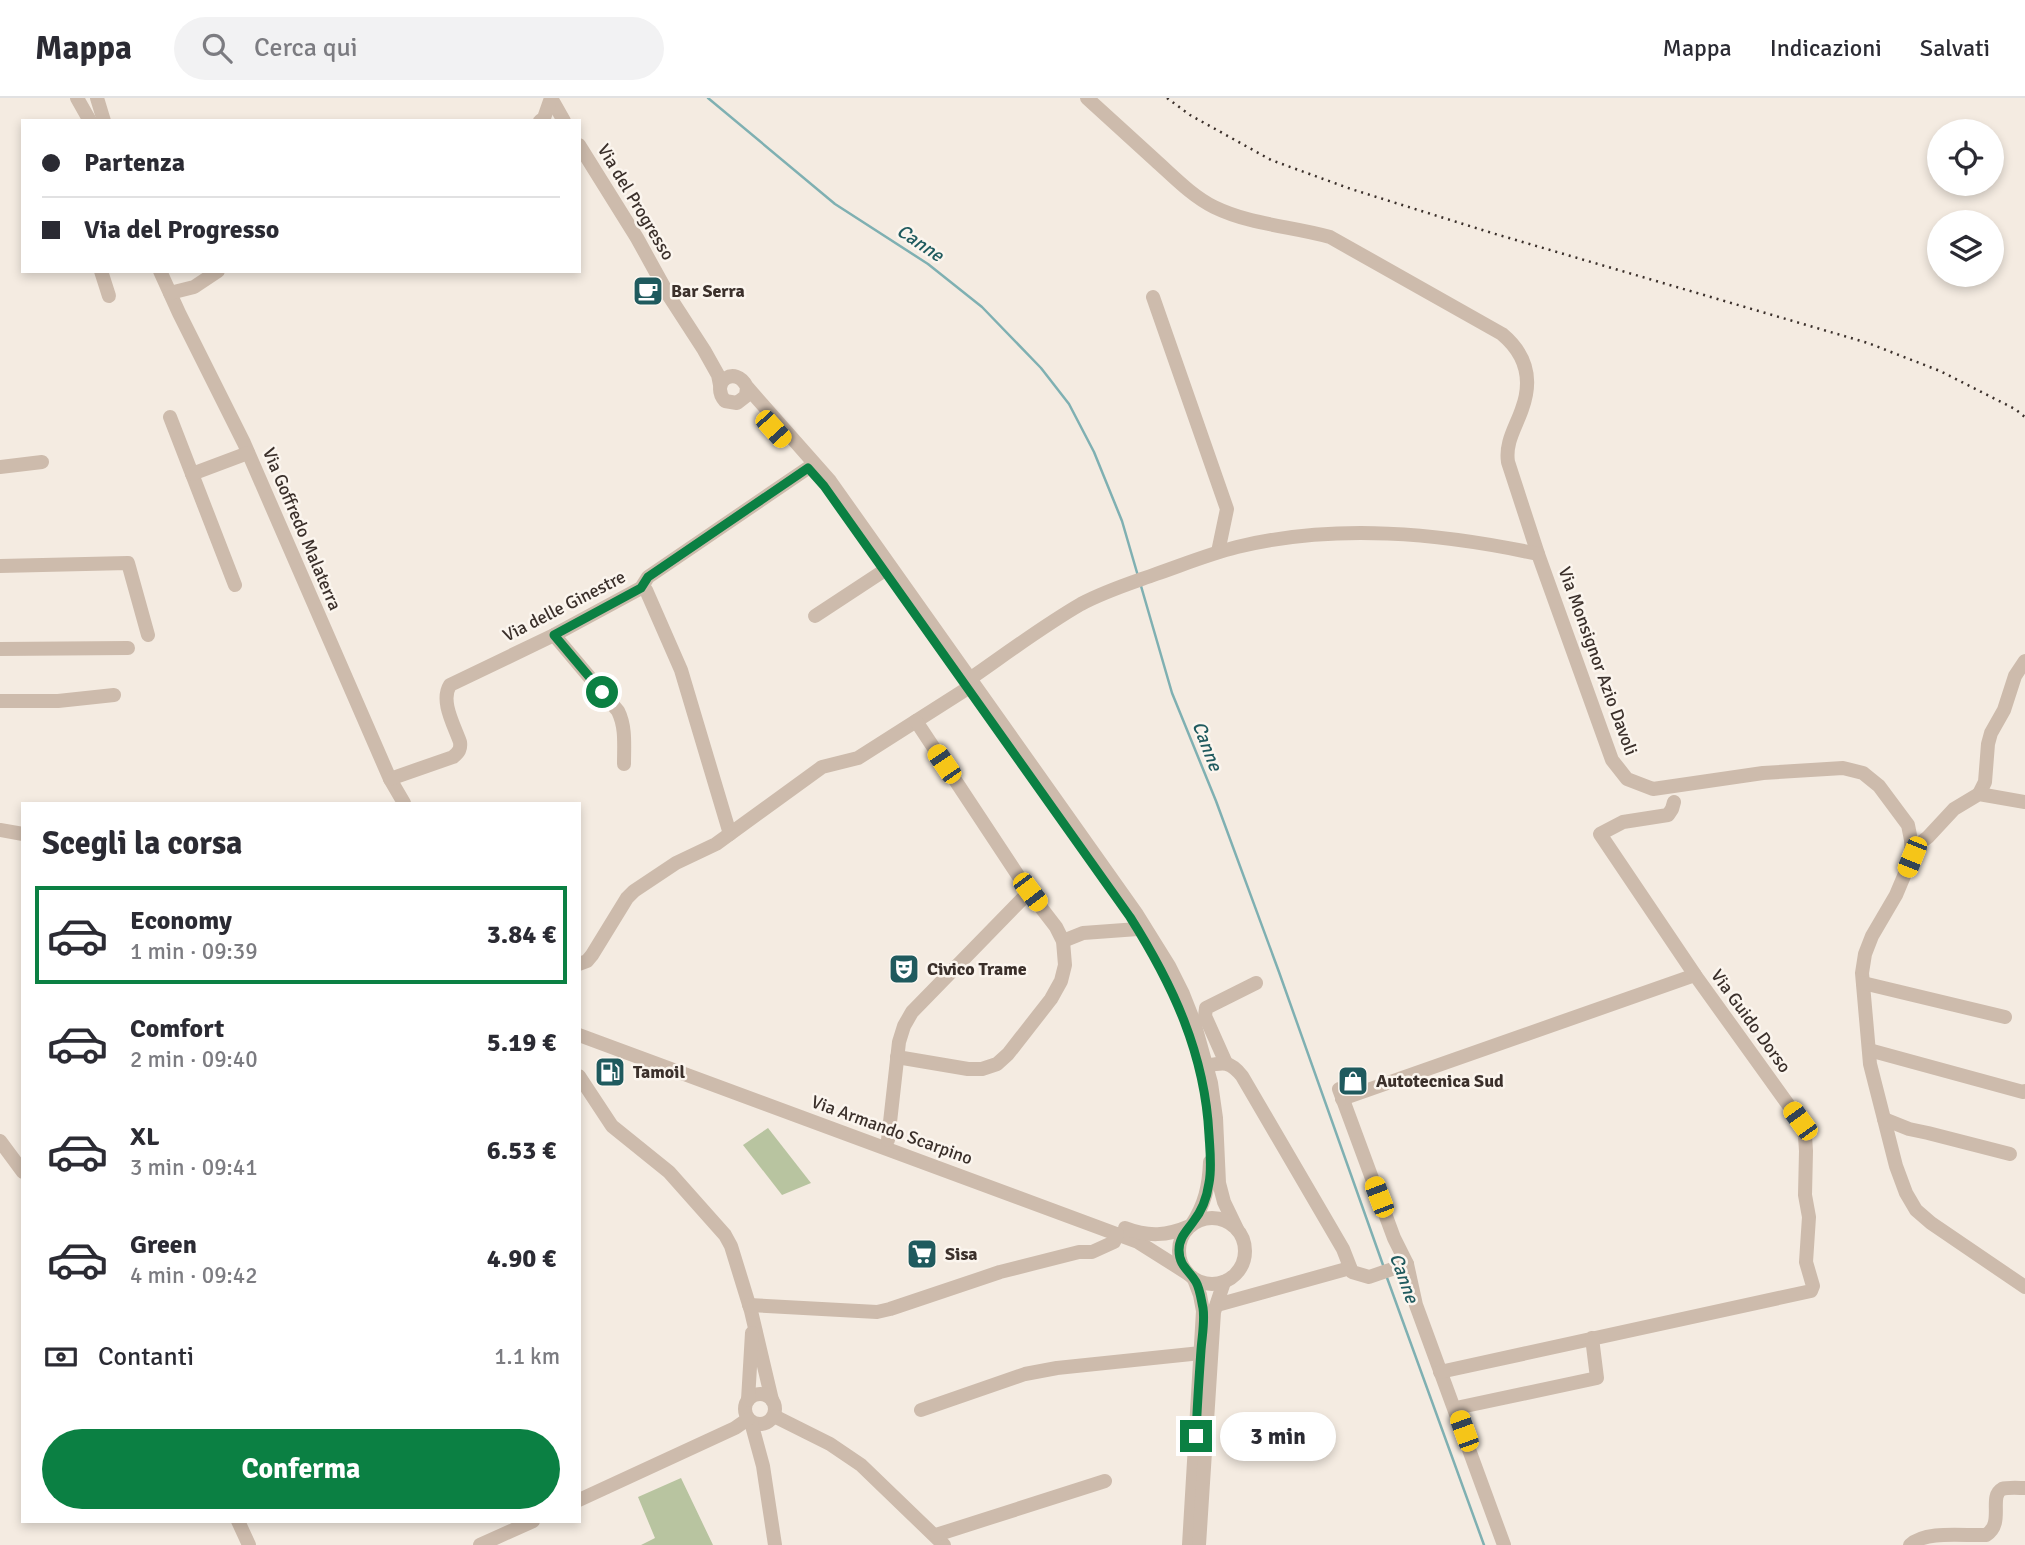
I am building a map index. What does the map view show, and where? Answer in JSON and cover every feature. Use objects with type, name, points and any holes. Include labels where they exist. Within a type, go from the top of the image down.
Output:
[{"type":"street","points":[[77,98],[89,119]]},
{"type":"street","points":[[97,98],[103,119]]},
{"type":"street","points":[[551,98],[562,119]]},
{"type":"street","points":[[543,119],[551,98]]},
{"type":"street","name":"Via Monsignor Azio Davoli","points":[[1087,98],[1191,192],[1214,207],[1274,227],[1311,231],[1330,237],[1502,334],[1517,348],[1524,363],[1526,397],[1506,452],[1538,554],[1612,760],[1627,779],[1653,789],[1674,802]]},
{"type":"street","name":"Via del Progresso","points":[[581,148],[704,350]]},
{"type":"street","points":[[102,273],[108,296]]},
{"type":"street","name":"Via Goffredo Malaterra","points":[[161,273],[248,453],[390,779],[403,802]]},
{"type":"street","points":[[170,293],[194,288],[215,273]]},
{"type":"street","points":[[1153,297],[1227,509],[1218,552]]},
{"type":"street","points":[[704,350],[743,382],[830,481],[1138,929],[1176,997],[1196,1055],[1203,1085],[1209,1119],[1211,1158],[1205,1200],[1179,1244],[1181,1264],[1191,1276],[1200,1295],[1203,1311],[1189,1545]]},
{"type":"street","points":[[704,350],[719,375],[720,392],[725,401],[734,404],[746,396],[743,382],[734,376],[726,378],[720,385]]},
{"type":"street","points":[[740,402],[756,409],[824,486],[1154,940],[1183,994],[1206,1066],[1216,1118],[1219,1183],[1224,1202],[1243,1238],[1245,1248],[1241,1268],[1224,1282],[1204,1283],[1191,1276]]},
{"type":"street","points":[[170,417],[234,584]]},
{"type":"street","points":[[192,474],[248,453]]},
{"type":"street","points":[[0,467],[42,462]]},
{"type":"street","name":"Via delle Ginestre","points":[[390,779],[457,754],[460,742],[446,701],[450,685],[554,635],[641,588],[648,577],[808,468]]},
{"type":"street","points":[[1503,547],[1531,531]]},
{"type":"street","points":[[581,963],[592,955],[634,891],[676,863],[716,845],[822,766],[858,758],[916,721],[1045,627],[1083,603],[1110,591],[1218,552],[1276,540],[1336,533],[1411,535],[1538,554]]},
{"type":"street","points":[[0,566],[128,563],[148,635]]},
{"type":"street","points":[[815,616],[885,570]]},
{"type":"street","points":[[641,588],[646,590],[681,670],[730,834]]},
{"type":"street","points":[[554,635],[618,710],[624,729],[624,764]]},
{"type":"street","points":[[0,649],[128,648]]},
{"type":"street","points":[[1911,850],[1928,837],[1954,809],[1979,794],[1985,782],[1991,733],[2004,710],[2015,676],[2025,662]]},
{"type":"street","points":[[0,701],[58,701],[114,695]]},
{"type":"street","points":[[897,1057],[968,1069],[982,1069],[997,1064],[1008,1054],[1049,1001],[1061,981],[1065,965],[1062,941],[1056,927],[916,721]]},
{"type":"street","points":[[1653,789],[1763,773],[1843,768],[1863,773],[1879,786],[1908,825],[1912,857],[1896,895],[1872,936],[1862,973],[1870,1064],[1896,1166],[1916,1210],[2025,1287]]},
{"type":"street","points":[[1674,802],[1684,785]]},
{"type":"street","points":[[1979,794],[2025,802]]},
{"type":"street","name":"Via Guido Dorso","points":[[1440,1372],[1811,1291],[1813,1286],[1806,1262],[1810,1217],[1805,1195],[1805,1136],[1800,1121],[1695,975],[1600,834],[1623,822],[1668,815],[1674,802]]},
{"type":"street","points":[[0,821],[21,825]]},
{"type":"street","points":[[0,830],[21,834]]},
{"type":"street","points":[[888,1140],[899,1042],[912,1012],[1030,892]]},
{"type":"street","points":[[1062,941],[1083,933],[1138,929]]},
{"type":"street","points":[[1504,1545],[1341,1094],[1695,975]]},
{"type":"street","points":[[1226,1063],[1205,1016],[1206,1008],[1256,983]]},
{"type":"street","points":[[1863,983],[2005,1017]]},
{"type":"street","name":"Via Armando Scarpino","points":[[581,1026],[1141,1234],[1167,1234],[1191,1225]]},
{"type":"street","name":"Via Armando Scarpino","points":[[581,1036],[1138,1242],[1191,1276]]},
{"type":"street","points":[[1869,1050],[2025,1091]]},
{"type":"street","points":[[1206,1066],[1226,1063],[1234,1067],[1241,1076],[1343,1248],[1352,1272],[1368,1278],[1402,1266]]},
{"type":"street","points":[[581,1079],[612,1126],[669,1172],[725,1235],[731,1246],[775,1408],[767,1433],[763,1466]]},
{"type":"street","points":[[1884,1119],[1909,1129],[2010,1154]]},
{"type":"street","points":[[0,1141],[21,1169]]},
{"type":"street","points":[[1191,1225],[1201,1220],[1220,1219],[1237,1229]]},
{"type":"street","points":[[750,1308],[869,1312],[890,1309],[1000,1272],[1079,1252],[1091,1252],[1114,1242],[1116,1234]]},
{"type":"street","points":[[1217,1305],[1350,1268]]},
{"type":"street","points":[[1199,1545],[1214,1312],[1224,1282]]},
{"type":"street","points":[[750,1308],[751,1346],[748,1400],[745,1409],[763,1466],[775,1545]]},
{"type":"street","points":[[1455,1408],[1597,1378],[1592,1338]]},
{"type":"street","points":[[921,1410],[1025,1374],[1057,1367],[1201,1353]]},
{"type":"street","points":[[748,1400],[760,1394],[772,1400]]},
{"type":"street","points":[[581,1499],[750,1420],[764,1424],[773,1418]]},
{"type":"street","points":[[773,1418],[830,1444],[861,1465],[940,1540],[1105,1481]]},
{"type":"street","points":[[1910,1545],[1928,1535],[1986,1535],[1996,1524],[1998,1493],[2003,1489],[2025,1488]]},
{"type":"street","points":[[239,1523],[249,1545]]},
{"type":"street","points":[[480,1545],[529,1523]]},
{"type":"green space","points":[[768,1128],[811,1183],[782,1195],[743,1145]]},
{"type":"green space","points":[[681,1478],[713,1545],[641,1545],[655,1538],[638,1497]]},
{"type":"waterway","name":"Canne","points":[[708,98],[835,204],[928,264],[982,307],[1041,368],[1069,404],[1094,452],[1122,521],[1138,576]]},
{"type":"waterway","name":"Canne","points":[[1141,586],[1172,693],[1216,801],[1383,1265]]},
{"type":"waterway","name":"Canne","points":[[1386,1275],[1484,1545]]},
{"type":"railway","points":[[1167,98],[1190,115],[1271,160],[1351,189],[1492,233],[1868,343],[1940,371],[2015,409],[2025,417]]},
{"type":"place","name":"Bar Serra","points":[[648,291]]},
{"type":"place","name":"Civico Trame","points":[[904,969]]},
{"type":"place","name":"Tamoil","points":[[610,1072]]},
{"type":"place","name":"Autotecnica Sud","points":[[1353,1081]]},
{"type":"place","name":"Sisa","points":[[922,1254]]},
{"type":"route","points":[[602,692],[554,635],[641,588],[648,577],[808,468],[824,486],[1130,917],[1176,997],[1196,1055],[1203,1085],[1209,1119],[1211,1158],[1205,1200],[1179,1244],[1181,1264],[1197,1285],[1203,1311],[1196,1436]]}]
